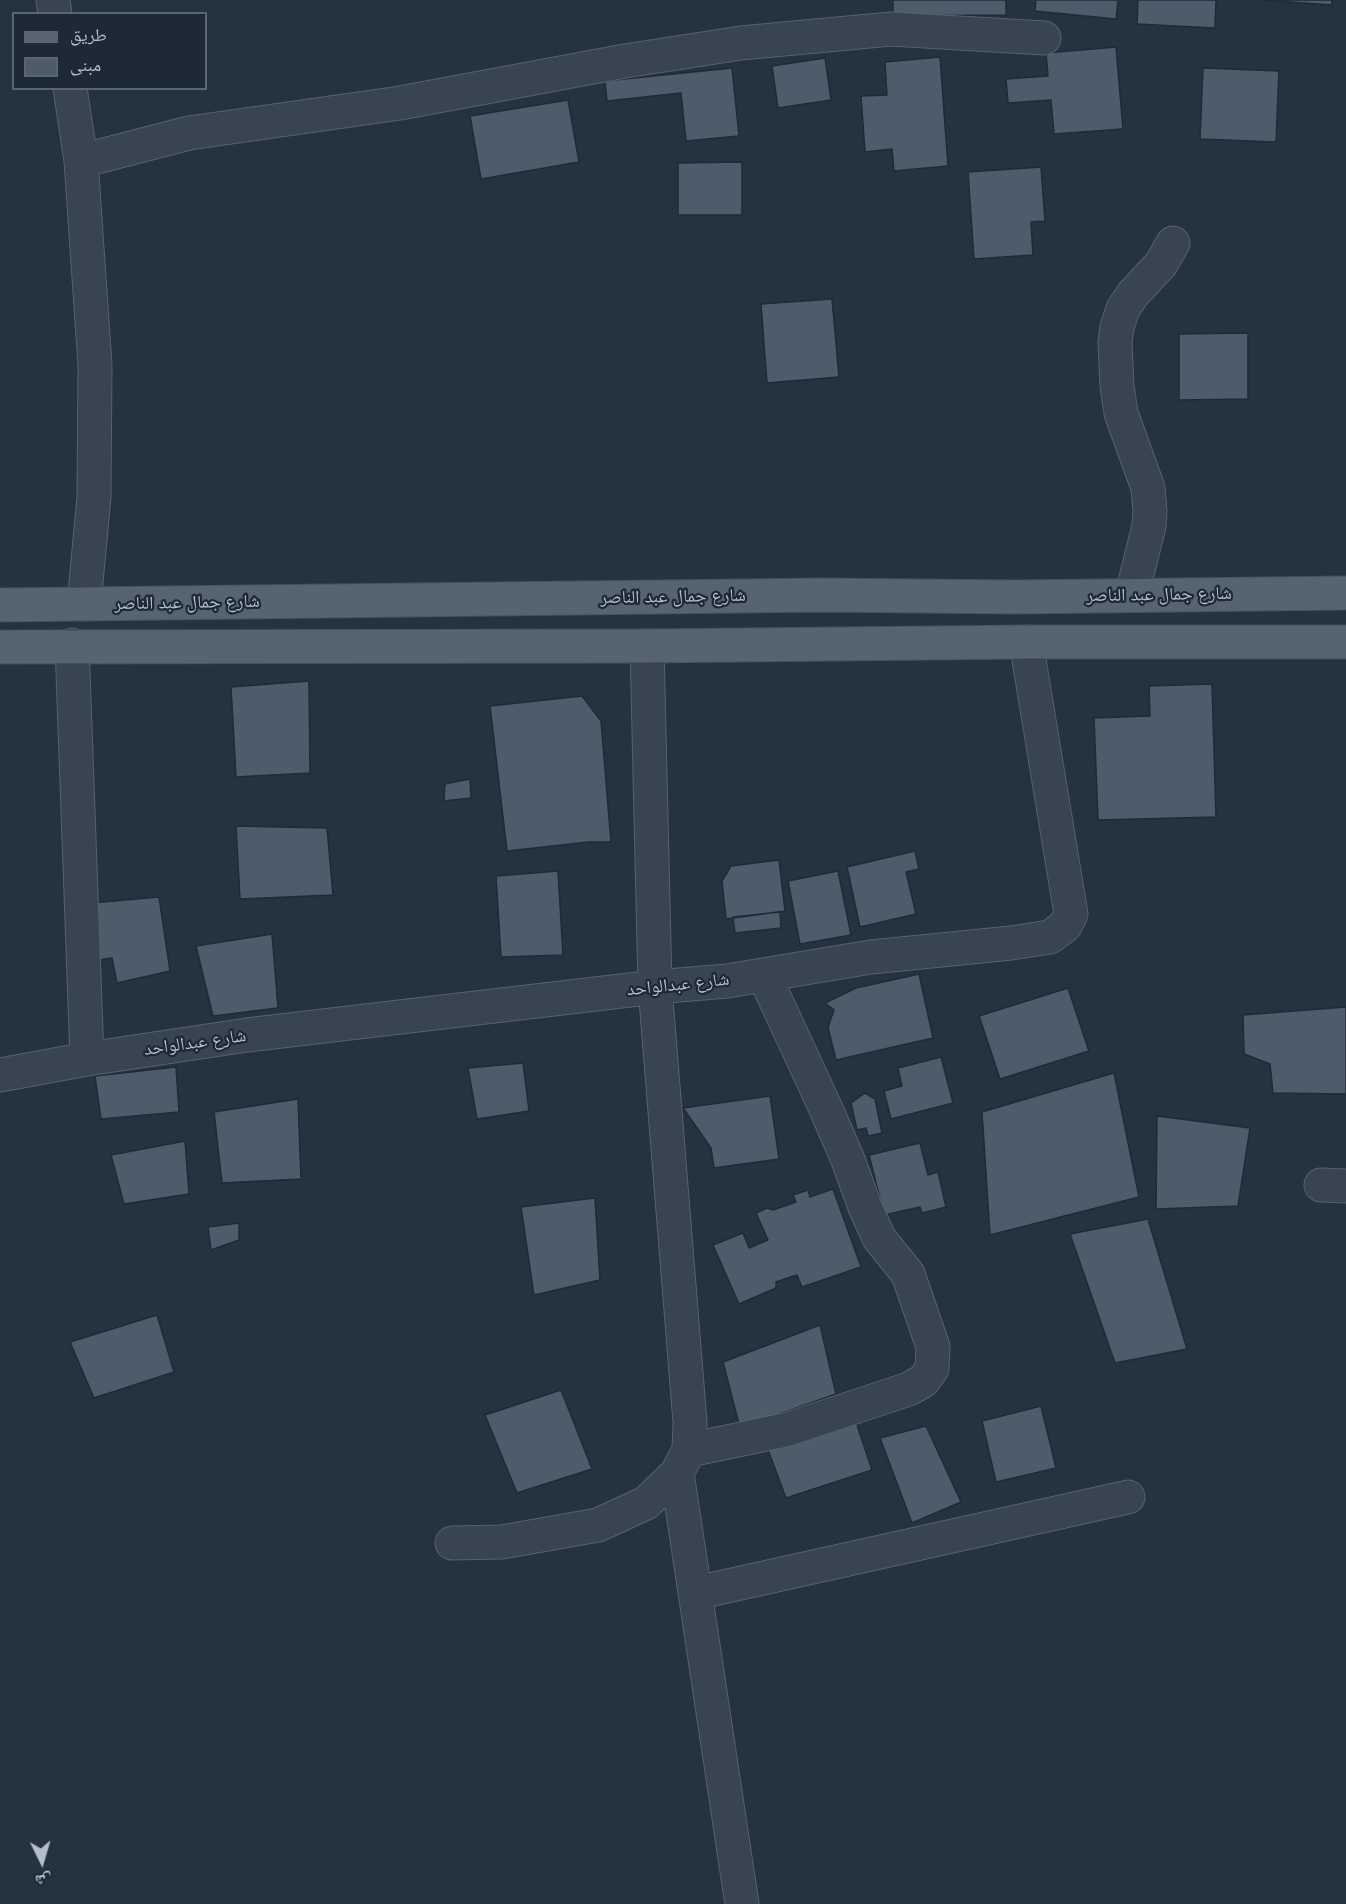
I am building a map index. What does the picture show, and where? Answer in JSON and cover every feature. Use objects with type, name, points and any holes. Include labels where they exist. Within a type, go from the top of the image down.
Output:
[{"type":"main road","name":"شارع جمال عبد الناصر","points":[[0,605],[823,595],[1015,597],[1346,593]]},
{"type":"main road","points":[[0,647],[1346,642]]},
{"type":"street","points":[[81,161],[189,133],[400,103],[625,61],[741,44],[891,29],[1044,38]]},
{"type":"street","points":[[70,90],[81,161],[95,365],[94,497],[84,604]]},
{"type":"street","points":[[1132,594],[1149,526],[1150,511],[1145,477],[1129,440],[1121,413],[1115,342],[1123,309],[1133,294],[1161,264],[1173,243]]},
{"type":"street","name":"شارع عبدالواحد","points":[[0,1075],[87,1059],[247,1035],[655,987],[727,981],[881,955],[1011,943],[1050,937],[1065,926],[1071,914],[1026,642]]},
{"type":"street","points":[[72,645],[87,1059]]},
{"type":"street","points":[[647,646],[655,987],[690,1422],[683,1461],[696,1593],[742,1904]]},
{"type":"street","points":[[452,1543],[502,1542],[598,1525],[646,1503],[683,1461],[909,1389],[923,1381],[932,1369],[933,1347],[908,1274],[879,1238],[826,1108],[764,975]]},
{"type":"street","points":[[696,1593],[1128,1497]]},
{"type":"building","points":[[893,0],[1006,0],[1006,15],[893,16]]},
{"type":"building","points":[[1036,0],[1118,0],[1116,19],[1035,11]]},
{"type":"building","points":[[1138,0],[1216,0],[1215,28],[1137,24]]},
{"type":"building","points":[[1262,0],[1332,0],[1332,5]]},
{"type":"building","points":[[1116,47],[1123,129],[1054,134],[1051,100],[1008,103],[1006,79],[1048,76],[1046,53]]},
{"type":"building","points":[[940,57],[948,166],[894,171],[892,149],[865,152],[861,96],[887,95],[885,62]]},
{"type":"building","points":[[825,58],[831,100],[778,108],[772,66]]},
{"type":"building","points":[[732,68],[739,136],[686,141],[681,93],[607,101],[605,81]]},
{"type":"building","points":[[1203,68],[1279,71],[1276,142],[1200,139]]},
{"type":"building","points":[[568,100],[579,162],[481,179],[470,116]]},
{"type":"building","points":[[742,162],[742,215],[678,215],[678,163]]},
{"type":"building","points":[[1041,167],[1045,221],[1031,222],[1033,255],[974,259],[968,172]]},
{"type":"building","points":[[832,299],[839,377],[767,383],[761,304]]},
{"type":"building","points":[[1248,333],[1248,399],[1179,400],[1179,334]]},
{"type":"building","points":[[309,681],[310,773],[236,777],[231,687]]},
{"type":"building","points":[[1212,684],[1216,817],[1098,820],[1094,718],[1150,716],[1149,686]]},
{"type":"building","points":[[582,696],[601,721],[611,842],[589,842],[507,851],[490,706]]},
{"type":"building","points":[[470,779],[471,798],[444,801],[445,784]]},
{"type":"building","points":[[236,826],[327,828],[333,895],[240,899]]},
{"type":"building","points":[[915,851],[919,869],[906,872],[916,914],[860,927],[847,867]]},
{"type":"building","points":[[779,860],[785,911],[726,919],[722,881],[731,866]]},
{"type":"building","points":[[558,871],[563,955],[501,957],[496,876]]},
{"type":"building","points":[[838,871],[851,935],[800,944],[788,881]]},
{"type":"building","points":[[159,897],[170,971],[117,983],[112,958],[98,960],[91,903]]},
{"type":"building","points":[[780,912],[781,928],[735,933],[733,917]]},
{"type":"building","points":[[272,934],[278,1008],[213,1016],[196,946]]},
{"type":"building","points":[[919,974],[933,1038],[836,1060],[828,1027],[834,1010],[825,1003],[856,988]]},
{"type":"building","points":[[1068,988],[1089,1051],[1000,1079],[979,1016]]},
{"type":"building","points":[[1346,1007],[1346,1094],[1273,1093],[1270,1064],[1244,1054],[1243,1015]]},
{"type":"building","points":[[941,1057],[953,1103],[891,1119],[884,1091],[902,1086],[898,1068]]},
{"type":"building","points":[[523,1063],[529,1111],[477,1119],[468,1068]]},
{"type":"building","points":[[176,1067],[179,1112],[101,1119],[95,1076]]},
{"type":"building","points":[[1114,1073],[1139,1197],[990,1235],[982,1112]]},
{"type":"building","points":[[865,1093],[875,1099],[882,1133],[868,1136],[866,1128],[857,1130],[851,1103]]},
{"type":"building","points":[[770,1096],[779,1159],[714,1168],[711,1148],[683,1108]]},
{"type":"building","points":[[298,1099],[301,1179],[222,1183],[214,1112]]},
{"type":"building","points":[[1157,1116],[1250,1128],[1238,1206],[1156,1209]]},
{"type":"building","points":[[185,1141],[189,1194],[124,1204],[111,1155]]},
{"type":"building","points":[[920,1143],[928,1175],[938,1172],[946,1207],[922,1213],[920,1207],[884,1215],[869,1155]]},
{"type":"building","points":[[833,1189],[861,1267],[802,1287],[797,1275],[776,1282],[776,1288],[739,1304],[713,1245],[743,1233],[749,1248],[768,1240],[756,1213],[767,1208],[773,1210],[796,1202],[793,1195],[808,1190],[810,1197]]},
{"type":"building","points":[[595,1198],[600,1280],[534,1295],[521,1207]]},
{"type":"building","points":[[1148,1219],[1187,1349],[1115,1363],[1070,1234]]},
{"type":"building","points":[[239,1223],[239,1240],[211,1250],[208,1227]]},
{"type":"building","points":[[157,1315],[174,1372],[94,1398],[70,1342]]},
{"type":"building","points":[[820,1325],[836,1394],[740,1428],[723,1362]]},
{"type":"building","points":[[561,1390],[592,1469],[517,1493],[485,1415]]},
{"type":"building","points":[[1041,1406],[1056,1468],[996,1482],[982,1421]]},
{"type":"building","points":[[856,1422],[872,1470],[786,1498],[767,1447]]},
{"type":"building","points":[[926,1426],[961,1502],[912,1523],[880,1438]]}]
